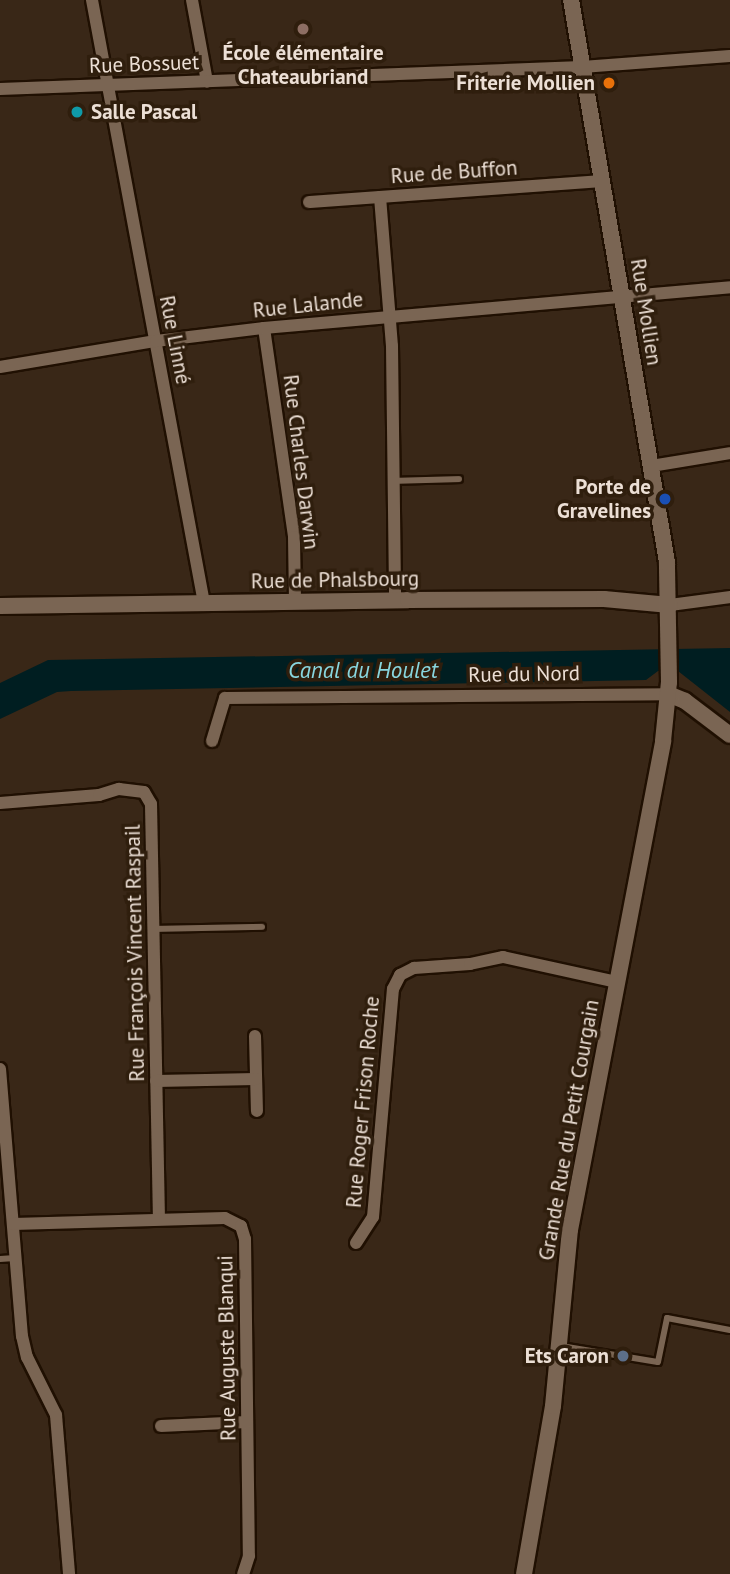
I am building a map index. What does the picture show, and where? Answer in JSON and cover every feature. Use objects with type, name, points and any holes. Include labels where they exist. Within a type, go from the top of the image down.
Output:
[{"type":"street","name":"Rue Linné","points":[[92,0],[204,603]]},
{"type":"street","points":[[192,0],[207,82]]},
{"type":"street","name":"Rue Mollien","points":[[571,0],[667,562],[670,605],[669,674]]},
{"type":"street","name":"Rue Bossuet","points":[[0,89],[582,67],[730,56]]},
{"type":"street","name":"Rue de Buffon","points":[[309,202],[603,181]]},
{"type":"street","points":[[380,197],[390,316],[395,600]]},
{"type":"street","name":"Rue Lalande","points":[[0,367],[156,341],[264,328],[730,287]]},
{"type":"street","name":"Rue Charles Darwin","points":[[264,328],[295,537],[295,600]]},
{"type":"street","points":[[651,466],[730,453]]},
{"type":"street","points":[[670,605],[730,597]]},
{"type":"street","name":"Rue de Phalsbourg","points":[[0,606],[295,600],[604,599],[670,605]]},
{"type":"street","name":"Grande Rue du Petit Courgain","points":[[524,1574],[553,1406],[570,1230],[663,741],[669,674]]},
{"type":"street","name":"Rue du Nord","points":[[212,741],[225,698],[668,694],[685,701],[730,735]]},
{"type":"street","name":"Rue François Vincent Raspail","points":[[0,803],[99,795],[119,789],[144,792],[152,812],[159,1219]]},
{"type":"street","name":"Rue Roger Frison Roche","points":[[356,1243],[373,1217],[393,989],[400,975],[414,968],[470,964],[503,957],[617,982]]},
{"type":"street","points":[[255,1036],[257,1111]]},
{"type":"street","points":[[0,1069],[25,1348],[56,1415],[69,1574]]},
{"type":"street","points":[[156,1081],[256,1079]]},
{"type":"street","name":"Rue Auguste Blanqui","points":[[13,1224],[225,1218],[236,1222],[243,1232],[249,1556],[243,1574]]},
{"type":"street","points":[[162,1426],[247,1422]]},
{"type":"lane","points":[[393,481],[459,479]]},
{"type":"lane","points":[[154,929],[262,927]]},
{"type":"lane","points":[[0,1259],[15,1258]]},
{"type":"lane","points":[[559,1345],[658,1362],[667,1318],[730,1330]]},
{"type":"water","name":"Canal du Houlet","points":[[730,648],[730,712],[678,671],[658,671],[646,680],[57,692],[0,719],[0,683],[48,660]]},
{"type":"place","name":"École élémentaire Chateaubriand","points":[[303,29]]},
{"type":"place","name":"Friterie Mollien","points":[[609,83]]},
{"type":"place","name":"Salle Pascal","points":[[77,112]]},
{"type":"place","name":"Porte de Gravelines","points":[[665,499]]},
{"type":"place","name":"Ets Caron","points":[[623,1356]]}]
